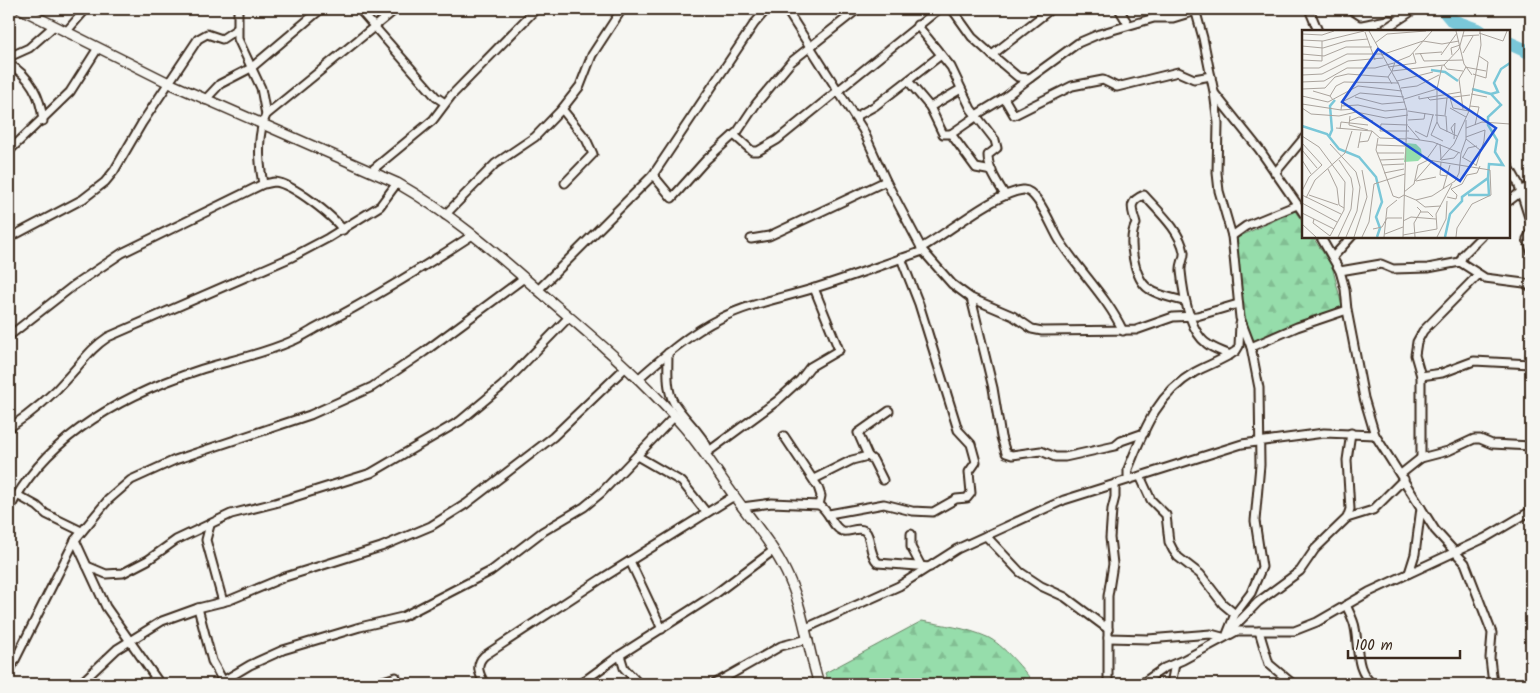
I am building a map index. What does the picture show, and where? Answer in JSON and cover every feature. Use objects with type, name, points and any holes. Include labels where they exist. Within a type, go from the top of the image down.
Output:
[{"type":"street","points":[[21,9],[169,84],[261,125],[371,170],[397,183],[445,215],[569,316],[626,367],[707,452],[734,496],[774,550],[792,585],[806,628],[819,684]]},
{"type":"street","points":[[66,32],[86,9]]},
{"type":"street","points":[[238,9],[237,29],[242,50],[261,88],[266,115]]},
{"type":"street","points":[[205,100],[220,84],[251,68],[321,9]]},
{"type":"street","points":[[359,9],[436,97],[445,104]]},
{"type":"street","points":[[263,184],[260,169],[261,125],[266,115],[396,9]]},
{"type":"street","points":[[371,170],[434,120],[445,104],[536,9]]},
{"type":"street","points":[[445,215],[495,164],[535,137],[562,108],[580,86],[592,55],[622,9]]},
{"type":"street","points":[[538,290],[652,175],[746,35],[767,9]]},
{"type":"street","points":[[786,9],[855,117],[922,250],[952,284],[971,298],[1013,316],[1032,329],[1094,332],[1144,328],[1173,318],[1190,316],[1238,304]]},
{"type":"street","points":[[652,175],[672,198],[706,160],[734,134],[791,62],[858,9]]},
{"type":"street","points":[[734,134],[752,151],[758,151],[777,140],[838,90],[860,75],[917,25],[939,9]]},
{"type":"street","points":[[952,9],[972,37],[992,55],[1018,77],[1030,78]]},
{"type":"street","points":[[992,55],[1051,9]]},
{"type":"street","points":[[1119,9],[1128,24]]},
{"type":"street","points":[[1309,9],[1318,30]]},
{"type":"street","points":[[1350,9],[1361,16],[1397,11],[1404,16]]},
{"type":"street","points":[[1383,30],[1415,9]]},
{"type":"street","points":[[909,82],[930,107],[943,134],[951,134],[1004,98],[1078,43],[1128,24],[1154,18],[1173,18],[1195,10],[1214,92],[1218,123],[1218,182],[1232,236],[1240,318],[1239,346],[1230,355],[1193,374],[1171,390],[1155,408],[1128,469],[1128,479]]},
{"type":"street","points":[[917,25],[956,76],[961,90],[997,145],[997,148],[988,155],[992,171],[1006,195]]},
{"type":"street","points":[[9,57],[29,48],[54,26]]},
{"type":"street","points":[[9,238],[82,199],[105,182],[201,36],[210,34],[222,39],[237,29]]},
{"type":"street","points":[[9,152],[43,121],[70,92],[98,48]]},
{"type":"street","points":[[855,117],[875,106],[909,82],[941,55]]},
{"type":"street","points":[[9,64],[24,76],[35,90],[42,108],[43,121]]},
{"type":"street","points":[[1004,98],[1014,115],[1072,86],[1103,80],[1117,87],[1178,72],[1194,79],[1211,76]]},
{"type":"street","points":[[930,107],[961,90]]},
{"type":"street","points":[[1214,92],[1242,126],[1302,211]]},
{"type":"street","points":[[562,108],[591,146],[593,154],[565,183]]},
{"type":"street","points":[[951,134],[971,164],[983,171],[992,171]]},
{"type":"street","points":[[1276,173],[1302,140]]},
{"type":"street","points":[[1510,169],[1521,193],[1531,224]]},
{"type":"street","points":[[751,239],[769,236],[886,181]]},
{"type":"street","points":[[9,336],[73,286],[122,253],[263,184],[274,182],[286,186],[327,212],[344,230]]},
{"type":"street","points":[[9,428],[45,402],[72,374],[87,352],[108,337],[292,257],[344,230],[380,206],[397,183]]},
{"type":"street","points":[[1510,200],[1531,184]]},
{"type":"street","points":[[638,379],[668,353],[701,330],[739,310],[754,304],[814,288],[922,250],[1006,195],[1026,190],[1035,194],[1060,241],[1097,287],[1123,331]]},
{"type":"street","points":[[1186,302],[1149,289],[1141,278],[1132,252],[1132,231],[1136,224],[1130,210],[1139,197],[1144,196],[1167,221],[1180,243],[1184,252],[1180,269],[1186,302],[1190,316],[1204,342],[1230,355]]},
{"type":"street","points":[[1232,236],[1246,226],[1297,205]]},
{"type":"street","points":[[1531,232],[1527,239],[1531,251]]},
{"type":"street","points":[[9,510],[13,498],[36,466],[50,452],[73,433],[118,404],[199,370],[261,354],[294,340],[402,282],[471,236]]},
{"type":"street","points":[[1321,238],[1340,271],[1345,289],[1347,310],[1364,398],[1375,435],[1435,530],[1465,563],[1492,633],[1490,658],[1493,684]]},
{"type":"street","points":[[1333,257],[1343,249],[1351,238]]},
{"type":"street","points":[[1460,262],[1463,255],[1480,238]]},
{"type":"street","points":[[829,514],[884,504],[912,511],[933,512],[956,499],[967,498],[971,493],[969,472],[976,462],[975,452],[971,444],[958,430],[920,304],[901,258]]},
{"type":"street","points":[[1340,271],[1381,264],[1393,269],[1428,268],[1460,262]]},
{"type":"street","points":[[1460,262],[1477,276],[1524,283],[1531,287]]},
{"type":"street","points":[[1421,458],[1423,408],[1421,376],[1415,355],[1417,342],[1424,332],[1477,276]]},
{"type":"street","points":[[9,672],[75,540],[108,500],[131,480],[175,460],[310,415],[372,387],[424,352],[524,278]]},
{"type":"street","points":[[707,452],[777,401],[800,380],[810,367],[839,350],[814,288]]},
{"type":"street","points":[[971,298],[993,388],[1000,437],[1006,453],[1012,455],[1041,451],[1055,457],[1065,458],[1115,446],[1121,440],[1144,432]]},
{"type":"street","points":[[1251,347],[1297,327],[1347,310]]},
{"type":"street","points":[[87,566],[106,574],[124,573],[148,560],[176,540],[238,510],[275,503],[371,472],[439,435],[460,421],[502,386],[569,316]]},
{"type":"street","points":[[1224,636],[1235,614],[1251,593],[1262,567],[1255,521],[1259,441],[1259,388],[1251,347],[1240,318]]},
{"type":"street","points":[[668,353],[668,375],[674,402],[703,437],[707,452]]},
{"type":"street","points":[[1421,376],[1442,373],[1474,362],[1531,364]]},
{"type":"street","points":[[80,684],[103,660],[128,641],[162,621],[198,608],[223,602],[285,577],[381,547],[431,526],[466,504],[553,437],[626,367]]},
{"type":"street","points":[[883,480],[873,460],[868,456],[858,433],[889,411]]},
{"type":"street","points":[[198,608],[212,661],[221,682],[283,650],[360,627],[402,617],[491,571],[542,532],[584,507],[637,456],[674,416]]},
{"type":"street","points":[[806,628],[899,586],[957,550],[1045,508],[1128,479],[1220,450],[1259,441],[1304,435],[1351,433],[1375,435]]},
{"type":"street","points":[[1347,518],[1350,509],[1346,460],[1351,433]]},
{"type":"street","points":[[784,436],[814,479],[821,496],[819,505]]},
{"type":"street","points":[[1224,636],[1258,602],[1300,571],[1315,549],[1347,518],[1373,510],[1421,458],[1448,450],[1474,439],[1480,439],[1492,444],[1531,446]]},
{"type":"street","points":[[637,456],[682,482],[706,512]]},
{"type":"street","points":[[814,479],[856,458],[868,456]]},
{"type":"street","points":[[1140,476],[1151,500],[1166,515],[1169,542],[1173,550],[1178,557],[1200,574],[1223,604],[1235,614]]},
{"type":"street","points":[[1108,684],[1110,578],[1113,564],[1110,538],[1115,484]]},
{"type":"street","points":[[485,684],[478,669],[479,662],[484,656],[706,512],[734,496]]},
{"type":"street","points":[[13,498],[37,506],[46,514],[81,531]]},
{"type":"street","points":[[742,507],[772,503],[819,505],[829,514],[837,528],[843,531],[858,529],[865,531],[868,536],[870,552],[878,563],[930,567]]},
{"type":"street","points":[[1409,573],[1418,540],[1421,508]]},
{"type":"street","points":[[1141,684],[1164,668],[1237,631],[1294,630],[1318,622],[1346,605],[1409,573],[1485,538],[1531,511]]},
{"type":"street","points":[[210,525],[206,540],[223,602]]},
{"type":"street","points":[[911,534],[911,547],[921,566]]},
{"type":"street","points":[[986,536],[1020,572],[1041,586],[1064,597],[1108,629]]},
{"type":"street","points":[[75,540],[106,607],[128,641],[160,684]]},
{"type":"street","points":[[580,684],[620,655],[714,595],[774,550]]},
{"type":"street","points":[[630,561],[662,628]]},
{"type":"street","points":[[1346,605],[1356,629],[1355,641],[1363,676],[1373,684]]},
{"type":"street","points":[[1259,631],[1269,664],[1293,684]]},
{"type":"street","points":[[1108,638],[1148,640],[1211,634],[1224,636]]},
{"type":"street","points":[[714,684],[782,646],[808,639]]},
{"type":"street","points":[[620,655],[624,668],[639,684]]},
{"type":"street","points":[[1171,684],[1175,664]]},
{"type":"street","points":[[373,684],[396,677]]},
{"type":"street","points":[[148,684],[155,678]]},
{"type":"green space","points":[[1295,211],[1302,221],[1302,238],[1313,238],[1332,266],[1342,306],[1254,342],[1242,304],[1238,278],[1236,238]]},
{"type":"green space","points":[[922,621],[963,629],[993,640],[1019,665],[1035,684],[829,684],[825,673]]},
{"type":"waterway","points":[[1443,9],[1453,21],[1477,30]]},
{"type":"waterway","points":[[1510,43],[1531,53]]}]
